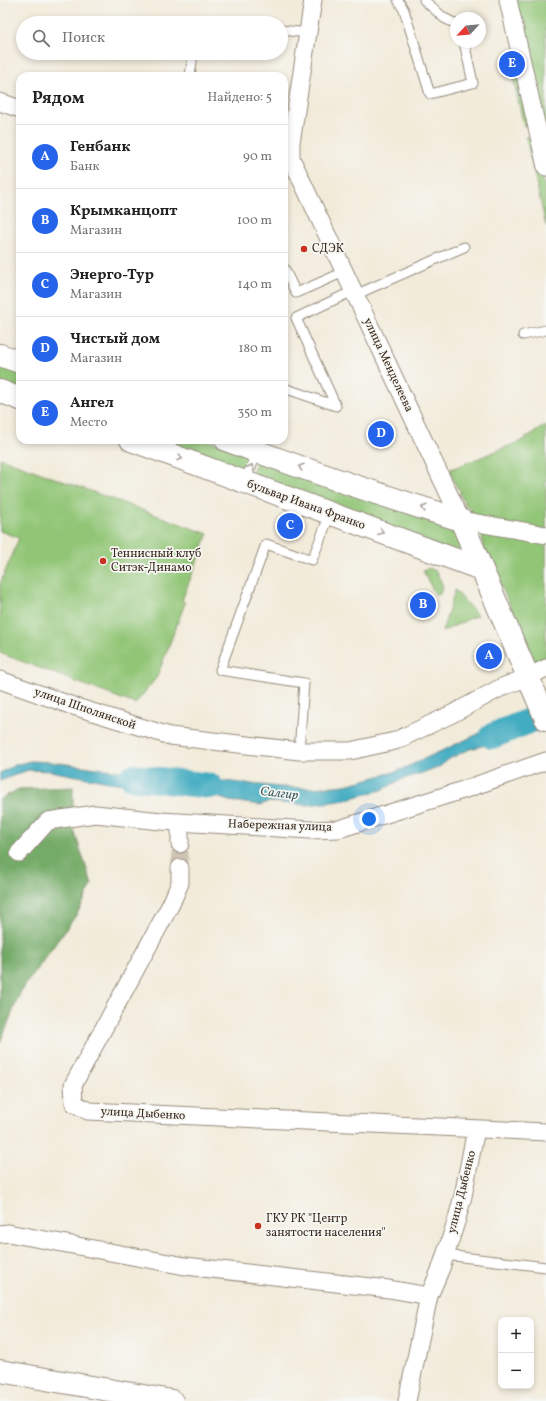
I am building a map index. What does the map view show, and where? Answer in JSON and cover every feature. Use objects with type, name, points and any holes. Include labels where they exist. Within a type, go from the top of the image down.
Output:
[{"type":"street","name":"улица Менделеева","points":[[313,0],[288,158],[354,293],[461,520],[482,569],[536,680],[546,719]]},
{"type":"street","points":[[508,0],[546,167]]},
{"type":"street","points":[[0,102],[16,108]]},
{"type":"street","points":[[0,355],[16,361]]},
{"type":"street","points":[[0,391],[16,397]]},
{"type":"street","name":"бульвар Ивана Франко","points":[[142,444],[482,569]]},
{"type":"street","points":[[237,444],[461,520],[546,535]]},
{"type":"street","name":"улица Шполянской","points":[[0,680],[73,706],[170,736],[299,751]]},
{"type":"street","points":[[299,751],[350,751],[395,741],[452,714],[502,687],[536,680]]},
{"type":"street","name":"Набережная улица","points":[[19,853],[48,821],[95,814],[180,822],[310,830],[339,829],[463,790],[546,761]]},
{"type":"street","points":[[180,822],[180,844]]},
{"type":"street","name":"улица Дыбенко","points":[[180,868],[180,883],[171,904],[73,1085],[74,1103],[88,1112],[546,1132]]},
{"type":"street","name":"улица Дыбенко","points":[[407,1401],[429,1296],[445,1255],[463,1196],[476,1129]]},
{"type":"street","points":[[0,1234],[8,1233],[185,1266],[389,1289],[429,1296]]},
{"type":"street","points":[[0,1371],[172,1401]]},
{"type":"lane","points":[[398,0],[404,10],[430,94],[473,83],[465,48]]},
{"type":"lane","points":[[424,0],[444,18],[450,21]]},
{"type":"lane","points":[[288,31],[308,33]]},
{"type":"lane","points":[[191,72],[192,60]]},
{"type":"lane","points":[[288,389],[336,406],[296,318],[464,247]]},
{"type":"lane","points":[[288,276],[296,293],[344,272]]},
{"type":"lane","points":[[523,335],[546,330]]},
{"type":"lane","points":[[244,482],[258,452]]},
{"type":"lane","points":[[299,751],[304,683],[220,670],[266,544],[312,560],[330,514]]},
{"type":"lane","points":[[445,1255],[546,1267]]},
{"type":"green space","points":[[515,0],[546,0],[546,138]]},
{"type":"green space","points":[[519,75],[529,120],[524,126],[513,77]]},
{"type":"green space","points":[[526,137],[532,137],[535,142],[546,192],[546,226]]},
{"type":"green space","points":[[0,361],[16,367],[16,391],[0,385]]},
{"type":"green space","points":[[546,425],[546,657],[536,664],[483,545],[482,533],[468,506],[466,506],[459,492],[461,492],[459,488],[457,488],[449,470],[521,441]]},
{"type":"green space","points":[[158,444],[219,444],[254,457],[245,476]]},
{"type":"green space","name":"Теннисный клуб Ситэк-Динамо","points":[[0,458],[208,534],[182,600],[185,603],[157,677],[135,704],[0,653],[0,584],[19,538],[0,531]]},
{"type":"green space","points":[[258,459],[456,525],[470,558],[249,478]]},
{"type":"green space","points":[[429,568],[436,571],[443,586],[440,594],[436,596],[423,571]]},
{"type":"green space","points":[[455,590],[478,616],[475,616],[442,632]]},
{"type":"green space","points":[[73,787],[73,827],[92,885],[77,914],[21,991],[0,1043],[0,799],[19,789]]},
{"type":"water","points":[[521,714],[530,733],[517,733],[470,749],[449,759],[438,768],[400,780],[382,790],[340,801],[309,805],[269,802],[260,805],[229,801],[204,793],[175,790],[176,776],[280,787],[312,788],[345,785],[398,771]]},
{"type":"water","points":[[30,761],[51,762],[167,777],[167,790],[109,782],[50,771],[28,770],[0,781],[0,773],[15,765]]},
{"type":"waterway","name":"Салгир","points":[[492,736],[546,714]]},
{"type":"waterway","name":"Салгир","points":[[132,777],[210,786]]},
{"type":"tunnel","points":[[180,844],[180,868]]},
{"type":"place","name":"Ангел","points":[[512,64]]},
{"type":"place","name":"СДЭК","points":[[304,249]]},
{"type":"place","name":"Чистый дом","points":[[381,434]]},
{"type":"place","name":"Энерго-Тур","points":[[290,526]]},
{"type":"place","name":"Теннисный клуб Ситэк-Динамо","points":[[103,561]]},
{"type":"place","name":"Крымканцопт","points":[[423,605]]},
{"type":"place","name":"Генбанк","points":[[489,656]]},
{"type":"place","name":"ГКУ РК \"Центр занятости населения\"","points":[[258,1226]]}]
